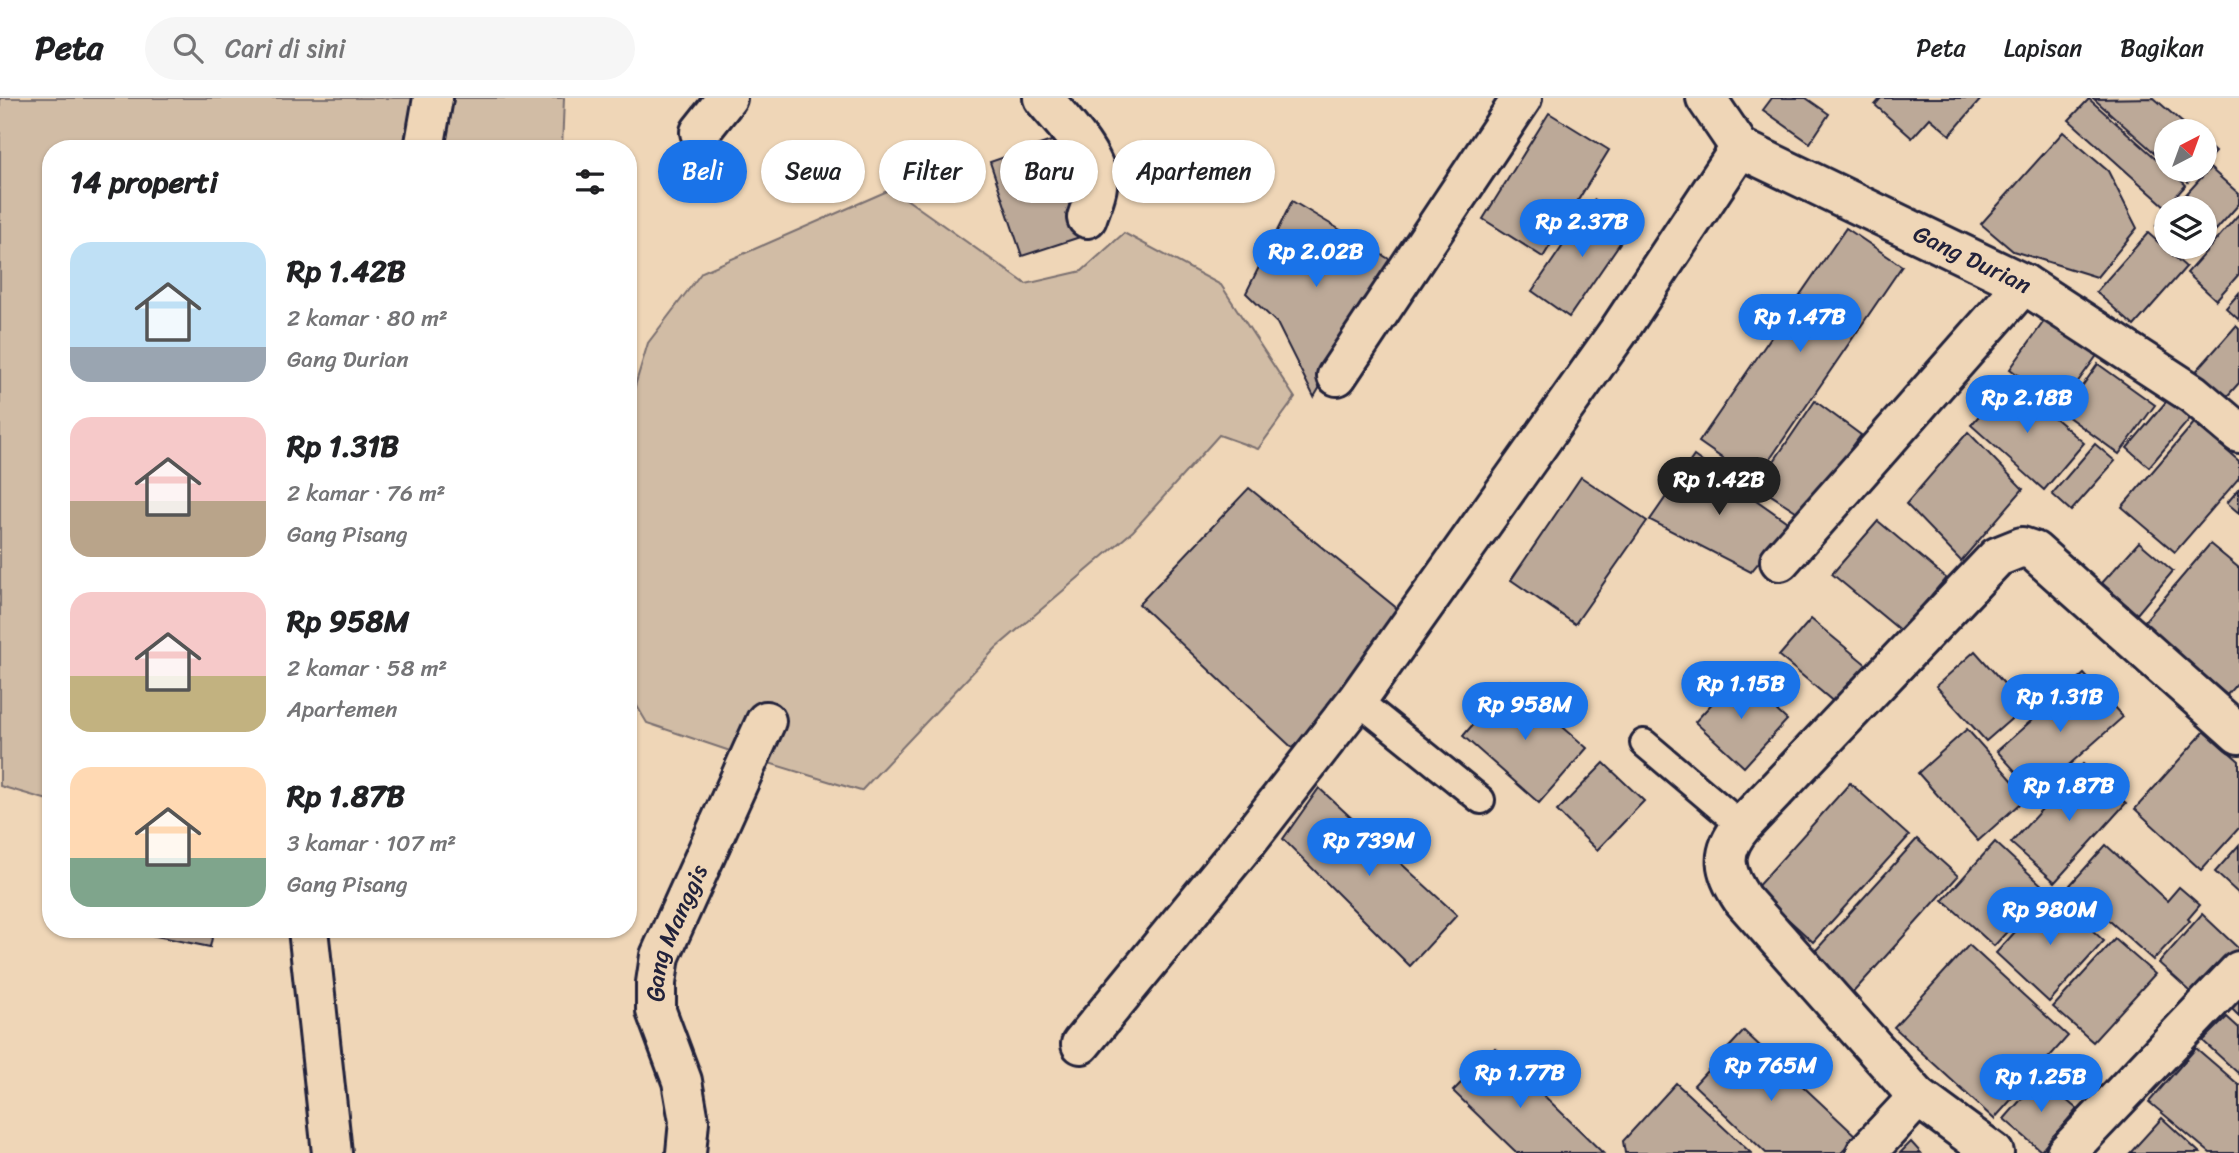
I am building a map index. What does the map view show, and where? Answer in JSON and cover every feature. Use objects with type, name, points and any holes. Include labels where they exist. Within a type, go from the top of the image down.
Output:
[{"type":"street","points":[[426,140],[433,98]]},
{"type":"street","points":[[700,132],[727,98]]},
{"type":"street","points":[[1043,98],[1084,149],[1095,169],[1098,186],[1087,218]]},
{"type":"street","points":[[1337,376],[1522,98]]},
{"type":"street","points":[[1081,1044],[1249,839],[1357,700],[1618,332],[1740,148],[1706,98]]},
{"type":"street","name":"Gang Durian","points":[[1740,148],[2024,284],[2193,394],[2239,433]]},
{"type":"street","points":[[1780,561],[2024,284]]},
{"type":"street","points":[[1994,1153],[1918,1097],[1742,899],[1730,880],[1725,859],[1733,837],[1997,557],[2022,547],[2034,551],[2234,720]]},
{"type":"street","name":"Gang Manggis","points":[[686,1153],[689,1121],[682,1081],[656,1011],[660,956],[766,721]]},
{"type":"street","points":[[309,938],[332,1153]]},
{"type":"street","points":[[2066,1153],[2239,971]]},
{"type":"street","points":[[1866,1153],[1918,1097]]},
{"type":"lane","points":[[1357,700],[1481,800]]},
{"type":"lane","points":[[1644,743],[1742,826]]},
{"type":"shaded area","points":[[0,98],[564,98],[562,140],[42,140],[42,798],[0,786]]},
{"type":"shaded area","points":[[879,195],[879,203],[912,203],[1026,284],[1082,271],[1124,233],[1221,285],[1295,398],[1258,449],[1219,435],[1133,531],[996,648],[861,791],[647,723],[637,706],[637,379],[648,343],[702,272]]},
{"type":"building","points":[[1772,98],[1806,98],[1829,114],[1810,143],[1763,110]]},
{"type":"building","points":[[1881,98],[1982,98],[1950,135],[1930,118],[1912,138],[1875,105]]},
{"type":"building","points":[[2154,98],[2178,119],[2154,119],[2154,152],[2094,99]]},
{"type":"building","points":[[2089,99],[2154,157],[2154,182],[2183,182],[2186,185],[2176,196],[2154,196],[2069,120]]},
{"type":"building","points":[[1549,113],[1609,150],[1543,257],[1483,219]]},
{"type":"building","points":[[2063,132],[2108,171],[2137,228],[2097,277],[2013,251],[1981,224]]},
{"type":"building","points":[[1000,159],[1000,191],[990,162]]},
{"type":"building","points":[[2217,174],[2239,194],[2239,204],[2217,229],[2217,196],[2185,196],[2197,182],[2217,182]]},
{"type":"building","points":[[1594,200],[1631,227],[1569,317],[1532,291]]},
{"type":"building","points":[[1292,201],[1394,262],[1314,397],[1277,323],[1246,293]]},
{"type":"building","points":[[1004,203],[1075,203],[1086,235],[1022,256]]},
{"type":"building","points":[[2239,214],[2239,274],[2216,300],[2187,273],[2199,259],[2217,259],[2217,239]]},
{"type":"building","points":[[1846,228],[1902,266],[1755,481],[1699,442]]},
{"type":"building","points":[[2148,233],[2154,238],[2154,259],[2177,259],[2186,267],[2134,326],[2096,292]]},
{"type":"building","points":[[2239,293],[2239,320],[2226,308]]},
{"type":"building","points":[[2050,313],[2101,350],[2060,406],[2010,369]]},
{"type":"building","points":[[2236,326],[2239,329],[2239,383],[2221,403],[2192,376]]},
{"type":"building","points":[[2098,364],[2155,405],[2119,454],[2063,413]]},
{"type":"building","points":[[2010,380],[2084,443],[2044,490],[1971,425]]},
{"type":"building","points":[[2176,390],[2199,408],[2149,467],[2127,448]]},
{"type":"building","points":[[1815,401],[1861,435],[1802,515],[1757,486]]},
{"type":"building","points":[[2194,423],[2239,461],[2239,478],[2175,552],[2122,507]]},
{"type":"building","points":[[1968,432],[2023,489],[1961,561],[1906,504]]},
{"type":"building","points":[[2095,444],[2115,461],[2071,511],[2052,494]]},
{"type":"building","points":[[1694,456],[1790,524],[1751,572],[1650,520]]},
{"type":"building","points":[[1581,477],[1647,521],[1575,624],[1511,580]]},
{"type":"building","points":[[1249,488],[1399,610],[1301,756],[1139,604]]},
{"type":"building","points":[[2239,489],[2239,513],[2227,503]]},
{"type":"building","points":[[1878,521],[1946,578],[1901,631],[1832,574]]},
{"type":"building","points":[[2139,542],[2173,571],[2137,614],[2102,583]]},
{"type":"building","points":[[2210,544],[2239,568],[2239,681],[2227,695],[2143,623]]},
{"type":"building","points":[[1811,619],[1868,666],[1835,703],[1779,656]]},
{"type":"building","points":[[1975,651],[2025,707],[1986,741],[1936,686]]},
{"type":"building","points":[[2084,674],[2123,717],[2036,794],[1997,751]]},
{"type":"building","points":[[1738,675],[1787,720],[1744,767],[1695,722]]},
{"type":"building","points":[[1510,681],[1587,748],[1539,803],[1463,736]]},
{"type":"building","points":[[1967,729],[2027,797],[1978,841],[1918,773]]},
{"type":"building","points":[[2205,731],[2239,761],[2239,828],[2201,870],[2135,809]]},
{"type":"building","points":[[1604,763],[1644,801],[1597,850],[1557,811]]},
{"type":"building","points":[[2083,764],[2126,803],[2055,882],[2011,843]]},
{"type":"building","points":[[1850,783],[1909,836],[1813,942],[1755,889]]},
{"type":"building","points":[[1319,788],[1457,915],[1410,966],[1283,839]]},
{"type":"building","points":[[1917,839],[1958,876],[1849,997],[1808,959]]},
{"type":"building","points":[[1995,842],[2046,889],[1994,946],[1943,900]]},
{"type":"building","points":[[2106,845],[2167,901],[2179,887],[2200,905],[2188,919],[2190,921],[2153,960],[2070,885]]},
{"type":"building","points":[[2239,845],[2239,894],[2215,872]]},
{"type":"building","points":[[2051,892],[2104,941],[2049,1002],[1996,953]]},
{"type":"building","points":[[2202,914],[2239,949],[2239,959],[2201,1001],[2159,963]]},
{"type":"building","points":[[166,938],[212,938],[210,947]]},
{"type":"building","points":[[2115,939],[2155,974],[2093,1042],[2053,1007]]},
{"type":"building","points":[[1969,945],[2068,1036],[1994,1119],[1894,1027]]},
{"type":"building","points":[[2239,996],[2239,1016],[2229,1006]]},
{"type":"building","points":[[2227,1017],[2239,1028],[2239,1074],[2203,1041]]},
{"type":"building","points":[[1744,1031],[1857,1137],[1841,1153],[1766,1153],[1694,1085]]},
{"type":"building","points":[[1495,1048],[1603,1153],[1517,1153],[1453,1091]]},
{"type":"building","points":[[2196,1048],[2239,1085],[2239,1153],[2210,1153],[2149,1102]]},
{"type":"building","points":[[2040,1078],[2077,1109],[2041,1151],[2004,1119]]},
{"type":"building","points":[[1676,1083],[1751,1153],[1625,1153],[1623,1141]]},
{"type":"building","points":[[2162,1118],[2200,1153],[2130,1153]]},
{"type":"building","points":[[1911,1142],[1921,1153],[1900,1153]]}]
